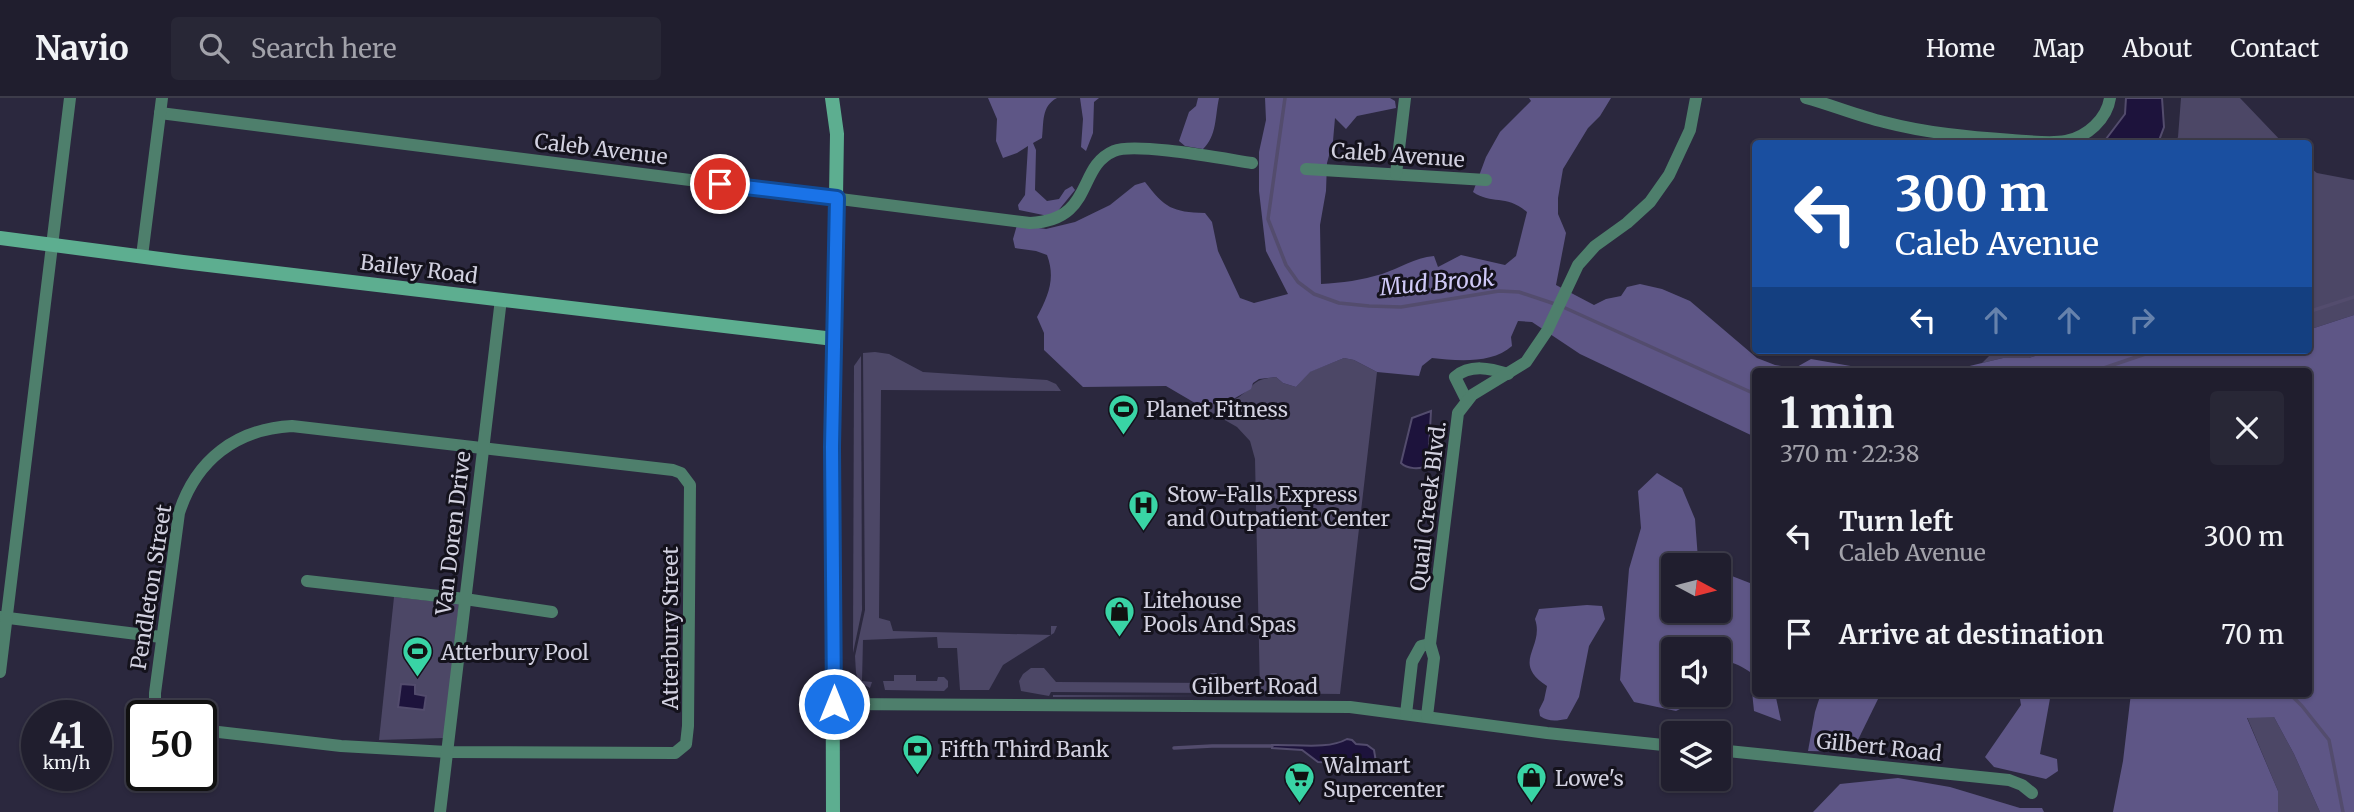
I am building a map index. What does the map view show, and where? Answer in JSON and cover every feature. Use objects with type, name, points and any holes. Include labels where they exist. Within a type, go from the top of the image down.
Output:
[{"type":"street","points":[[0,671],[3,618],[70,98]]},
{"type":"street","points":[[142,256],[162,98]]},
{"type":"street","points":[[832,98],[838,134],[832,447],[833,812]]},
{"type":"street","points":[[1396,174],[1405,98]]},
{"type":"street","name":"Quail Creek Blvd.","points":[[1427,716],[1434,658],[1434,649],[1430,644],[1458,413],[1472,395],[1526,362],[1542,339],[1578,265],[1595,246],[1650,202],[1669,175],[1690,130],[1696,98]]},
{"type":"street","points":[[1806,98],[1883,122],[1976,138],[2022,140]]},
{"type":"street","points":[[2069,140],[2078,138],[2102,118],[2110,98]]},
{"type":"street","name":"Caleb Avenue","points":[[160,113],[1010,221],[1047,222],[1065,215],[1102,159],[1115,150],[1147,149],[1252,163]]},
{"type":"street","name":"Caleb Avenue","points":[[1306,169],[1486,180]]},
{"type":"street","name":"Bailey Road","points":[[0,238],[834,339]]},
{"type":"street","name":"Van Doren Drive","points":[[440,812],[500,299]]},
{"type":"street","points":[[1467,401],[1456,382],[1455,377],[1459,373],[1479,368],[1495,369],[1508,374]]},
{"type":"street","name":"Pendleton Street","points":[[155,700],[175,530],[184,497],[204,464],[232,442],[256,431],[292,426],[483,447]]},
{"type":"street","name":"Atterbury Street","points":[[447,752],[668,755],[681,749],[687,736],[691,496],[686,478],[673,470],[483,447]]},
{"type":"street","points":[[307,581],[552,612]]},
{"type":"street","points":[[3,618],[161,637]]},
{"type":"street","points":[[1406,713],[1414,656],[1420,646],[1430,644]]},
{"type":"street","name":"Gilbert Road","points":[[834,704],[1350,707],[1661,745]]},
{"type":"street","points":[[217,732],[341,746],[447,752]]},
{"type":"street","name":"Gilbert Road","points":[[1731,752],[2009,780],[2032,793]]},
{"type":"shaded area","points":[[988,98],[1057,98],[1046,110],[1042,138],[1033,143],[1036,150],[1035,190],[1047,201],[1059,199],[1065,190],[1072,186],[1075,190],[1053,217],[1019,210],[1018,205],[1025,195],[1028,146],[1003,158],[996,141],[997,119]]},
{"type":"shaded area","points":[[1080,98],[1099,98],[1094,102],[1093,133],[1086,151],[1081,147],[1083,119]]},
{"type":"shaded area","points":[[1198,98],[1219,98],[1213,132],[1203,149],[1185,146],[1179,141],[1189,112],[1196,106]]},
{"type":"shaded area","points":[[1265,98],[1390,98],[1395,101],[1396,108],[1357,116],[1346,129],[1335,118],[1320,225],[1321,284],[1374,276],[1434,256],[1438,267],[1461,255],[1505,265],[1516,256],[1527,212],[1512,203],[1486,198],[1473,192],[1486,157],[1500,132],[1531,101],[1529,98],[1611,98],[1600,116],[1588,128],[1563,169],[1558,214],[1566,233],[1556,285],[1594,305],[1621,296],[1627,287],[1640,284],[1662,289],[1690,301],[1757,358],[1775,365],[1795,368],[1752,368],[1752,436],[1580,354],[1532,322],[1518,321],[1511,337],[1512,346],[1504,352],[1474,360],[1432,358],[1422,366],[1419,376],[1377,372],[1344,358],[1310,372],[1296,387],[1283,383],[1276,377],[1259,379],[1253,383],[1251,389],[1228,402],[1207,404],[1195,403],[1166,386],[1083,387],[1044,350],[1044,333],[1037,317],[1050,287],[1050,264],[1047,255],[1015,248],[1013,239],[1017,225],[1046,229],[1075,222],[1110,205],[1135,185],[1145,182],[1158,198],[1170,207],[1205,213],[1212,222],[1218,251],[1240,298],[1254,303],[1288,294],[1266,251],[1259,191],[1259,152],[1266,120]]},
{"type":"shaded area","points":[[2126,98],[2162,98],[2164,127],[2159,140],[2105,140],[2125,114]]},
{"type":"shaded area","points":[[2181,98],[2240,98],[2280,140],[2176,140]]},
{"type":"shaded area","points":[[2312,169],[2317,173],[2354,180],[2354,315],[2312,329]]},
{"type":"shaded area","points":[[2354,315],[2354,812],[2320,812],[2274,717],[2247,718],[2278,791],[2278,812],[2113,812],[2123,761],[2131,697],[2312,697],[2312,368],[1961,368],[2003,358],[2029,358],[2041,354],[2312,354],[2312,329]]},
{"type":"shaded area","points":[[863,353],[889,354],[923,372],[1047,380],[1056,384],[1061,391],[881,390],[879,618],[890,621],[893,631],[1051,635],[1003,665],[989,690],[960,690],[957,648],[938,648],[937,637],[863,640],[862,681],[872,682],[870,688],[859,682],[855,656],[865,610]]},
{"type":"shaded area","points":[[1991,354],[2041,354],[2029,358],[2003,358],[1982,363]]},
{"type":"shaded area","points":[[861,356],[862,610],[853,653],[854,366]]},
{"type":"shaded area","points":[[1344,358],[1377,372],[1340,694],[1260,693],[1255,459],[1250,441],[1237,427],[1195,403],[1229,401],[1239,397],[1258,381],[1268,378],[1276,377],[1283,383],[1296,387],[1309,372]]},
{"type":"shaded area","points":[[1811,359],[1862,368],[1795,368]]},
{"type":"shaded area","points":[[1431,411],[1428,465],[1407,467],[1401,463],[1412,418]]},
{"type":"shaded area","points":[[1657,473],[1682,488],[1695,519],[1698,553],[1661,553],[1661,623],[1731,623],[1731,576],[1752,584],[1752,692],[1750,672],[1731,663],[1731,637],[1661,637],[1661,707],[1684,707],[1676,711],[1634,702],[1620,680],[1629,569],[1641,528],[1638,491]]},
{"type":"shaded area","name":"Atterbury Pool","points":[[394,597],[459,604],[444,738],[379,740]]},
{"type":"shaded area","points":[[1602,606],[1605,619],[1589,646],[1579,697],[1567,719],[1546,719],[1540,716],[1539,710],[1547,686],[1536,677],[1530,662],[1536,638],[1535,619],[1539,609]]},
{"type":"shaded area","points":[[1051,626],[1057,626],[1054,633],[1051,635]]},
{"type":"shaded area","points":[[1031,668],[1044,668],[1056,682],[1213,683],[1208,677],[1211,673],[1217,673],[1219,680],[1213,693],[1051,692],[1049,696],[1021,691],[1019,681]]},
{"type":"shaded area","points":[[894,675],[916,675],[916,681],[937,681],[938,677],[944,677],[948,681],[948,687],[944,691],[885,690],[883,681],[894,681]]},
{"type":"shaded area","name":"Atterbury Pool","points":[[401,684],[415,685],[415,694],[426,696],[424,710],[398,707]]},
{"type":"shaded area","points":[[1053,695],[1208,696],[1053,697]]},
{"type":"shaded area","points":[[1753,697],[1776,697],[1781,721],[1754,711]]},
{"type":"shaded area","points":[[1820,697],[1879,697],[1852,752],[1808,751]]},
{"type":"shaded area","points":[[2020,697],[2050,697],[2040,754],[2057,759],[2058,771],[2046,779],[1994,767],[1985,757],[2021,705]]},
{"type":"shaded area","points":[[2247,717],[2274,717],[2320,812],[2278,812],[2278,791]]},
{"type":"shaded area","points":[[1347,739],[1374,750],[1374,765],[1318,762],[1302,750],[1272,748],[1272,745],[1311,746]]},
{"type":"shaded area","points":[[1898,778],[1950,787],[2020,808],[2042,808],[2044,812],[1813,812],[1840,784]]},
{"type":"waterway","name":"Mud Brook","points":[[1285,98],[1268,219],[1286,265],[1298,282],[1314,294],[1339,303],[1369,306],[1401,307],[1499,291],[1519,292],[1555,304]]},
{"type":"waterway","name":"Mud Brook","points":[[2312,311],[2354,297]]},
{"type":"waterway","name":"Mud Brook","points":[[1563,307],[1752,393]]},
{"type":"waterway","name":"Mud Brook","points":[[2104,368],[2145,354]]},
{"type":"waterway","points":[[2293,697],[2329,740],[2343,812]]},
{"type":"waterway","points":[[1174,748],[1272,746]]},
{"type":"place","name":"Planet Fitness","points":[[1123,436]]},
{"type":"place","name":"Stow-Falls Express and Outpatient Center","points":[[1144,533]]},
{"type":"place","name":"Litehouse Pools And Spas","points":[[1120,639]]},
{"type":"place","name":"Atterbury Pool","points":[[418,679]]},
{"type":"place","name":"Fifth Third Bank","points":[[917,776]]},
{"type":"place","name":"Walmart Supercenter","points":[[1300,804]]},
{"type":"place","name":"Lowe's","points":[[1532,805]]},
{"type":"route","points":[[720,184],[837,198],[832,447],[834,704]]}]
